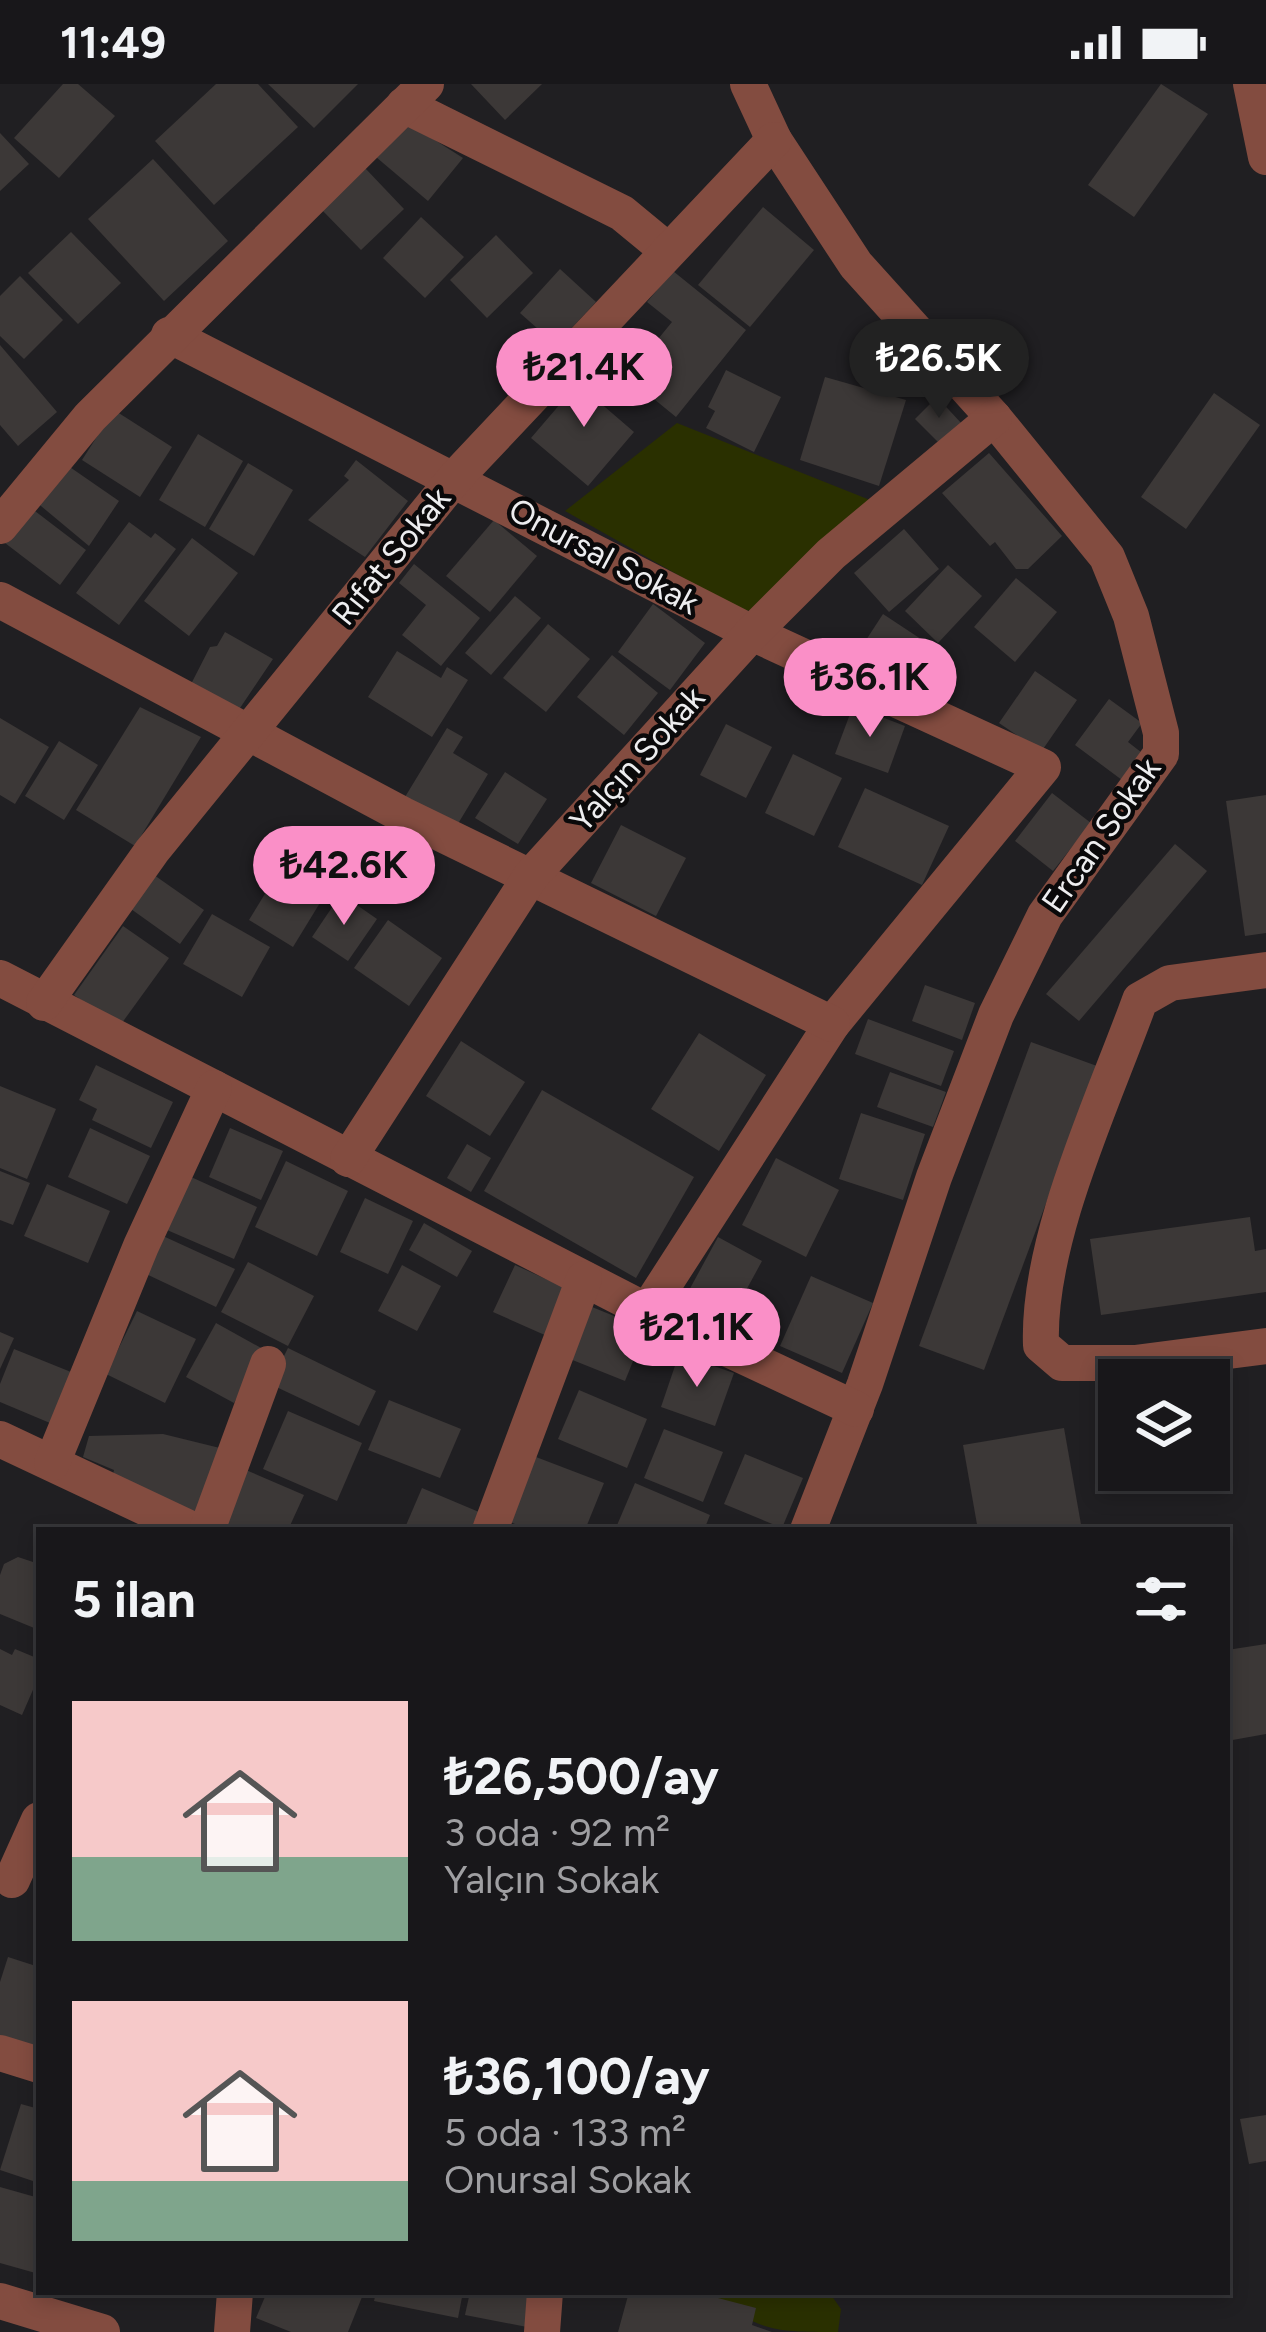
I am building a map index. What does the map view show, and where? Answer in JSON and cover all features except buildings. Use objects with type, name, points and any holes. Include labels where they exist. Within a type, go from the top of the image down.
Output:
[{"type":"street","name":"Ercan Sokak","points":[[748,84],[774,140],[856,265],[994,418],[1107,557],[1131,616],[1161,733],[1161,754],[1045,914],[995,1015],[856,1409],[809,1527]]},
{"type":"street","points":[[1251,84],[1266,157]]},
{"type":"street","points":[[0,526],[90,417],[415,95],[622,213],[668,251]]},
{"type":"street","name":"Rıfat Sokak","points":[[44,1003],[152,851],[455,478],[774,140]]},
{"type":"street","name":"Onursal Sokak","points":[[169,335],[752,633],[1043,767],[832,1024]]},
{"type":"street","name":"Yalçın Sokak","points":[[348,1159],[531,876],[752,633],[831,554],[994,418]]},
{"type":"street","points":[[0,600],[404,815],[832,1024],[646,1311]]},
{"type":"street","points":[[1266,970],[1171,983],[1140,1000],[1068,1198],[1040,1308],[1041,1345],[1062,1363],[1135,1363],[1266,1346]]},
{"type":"street","points":[[1,981],[646,1311],[856,1409]]},
{"type":"street","points":[[52,1462],[141,1246],[214,1088]]},
{"type":"street","points":[[491,1527],[584,1279]]},
{"type":"street","points":[[208,1527],[268,1364]]},
{"type":"street","points":[[0,1438],[173,1526]]},
{"type":"street","points":[[17,1882],[36,1828]]},
{"type":"street","points":[[0,2053],[36,2065]]},
{"type":"street","points":[[232,2332],[235,2295]]},
{"type":"street","points":[[542,2332],[545,2295]]},
{"type":"street","points":[[0,2301],[102,2332]]},
{"type":"green space","points":[[677,423],[870,500],[759,611],[740,610],[565,511]]},
{"type":"green space","points":[[831,2295],[841,2309],[838,2332],[770,2328],[710,2296]]}]
